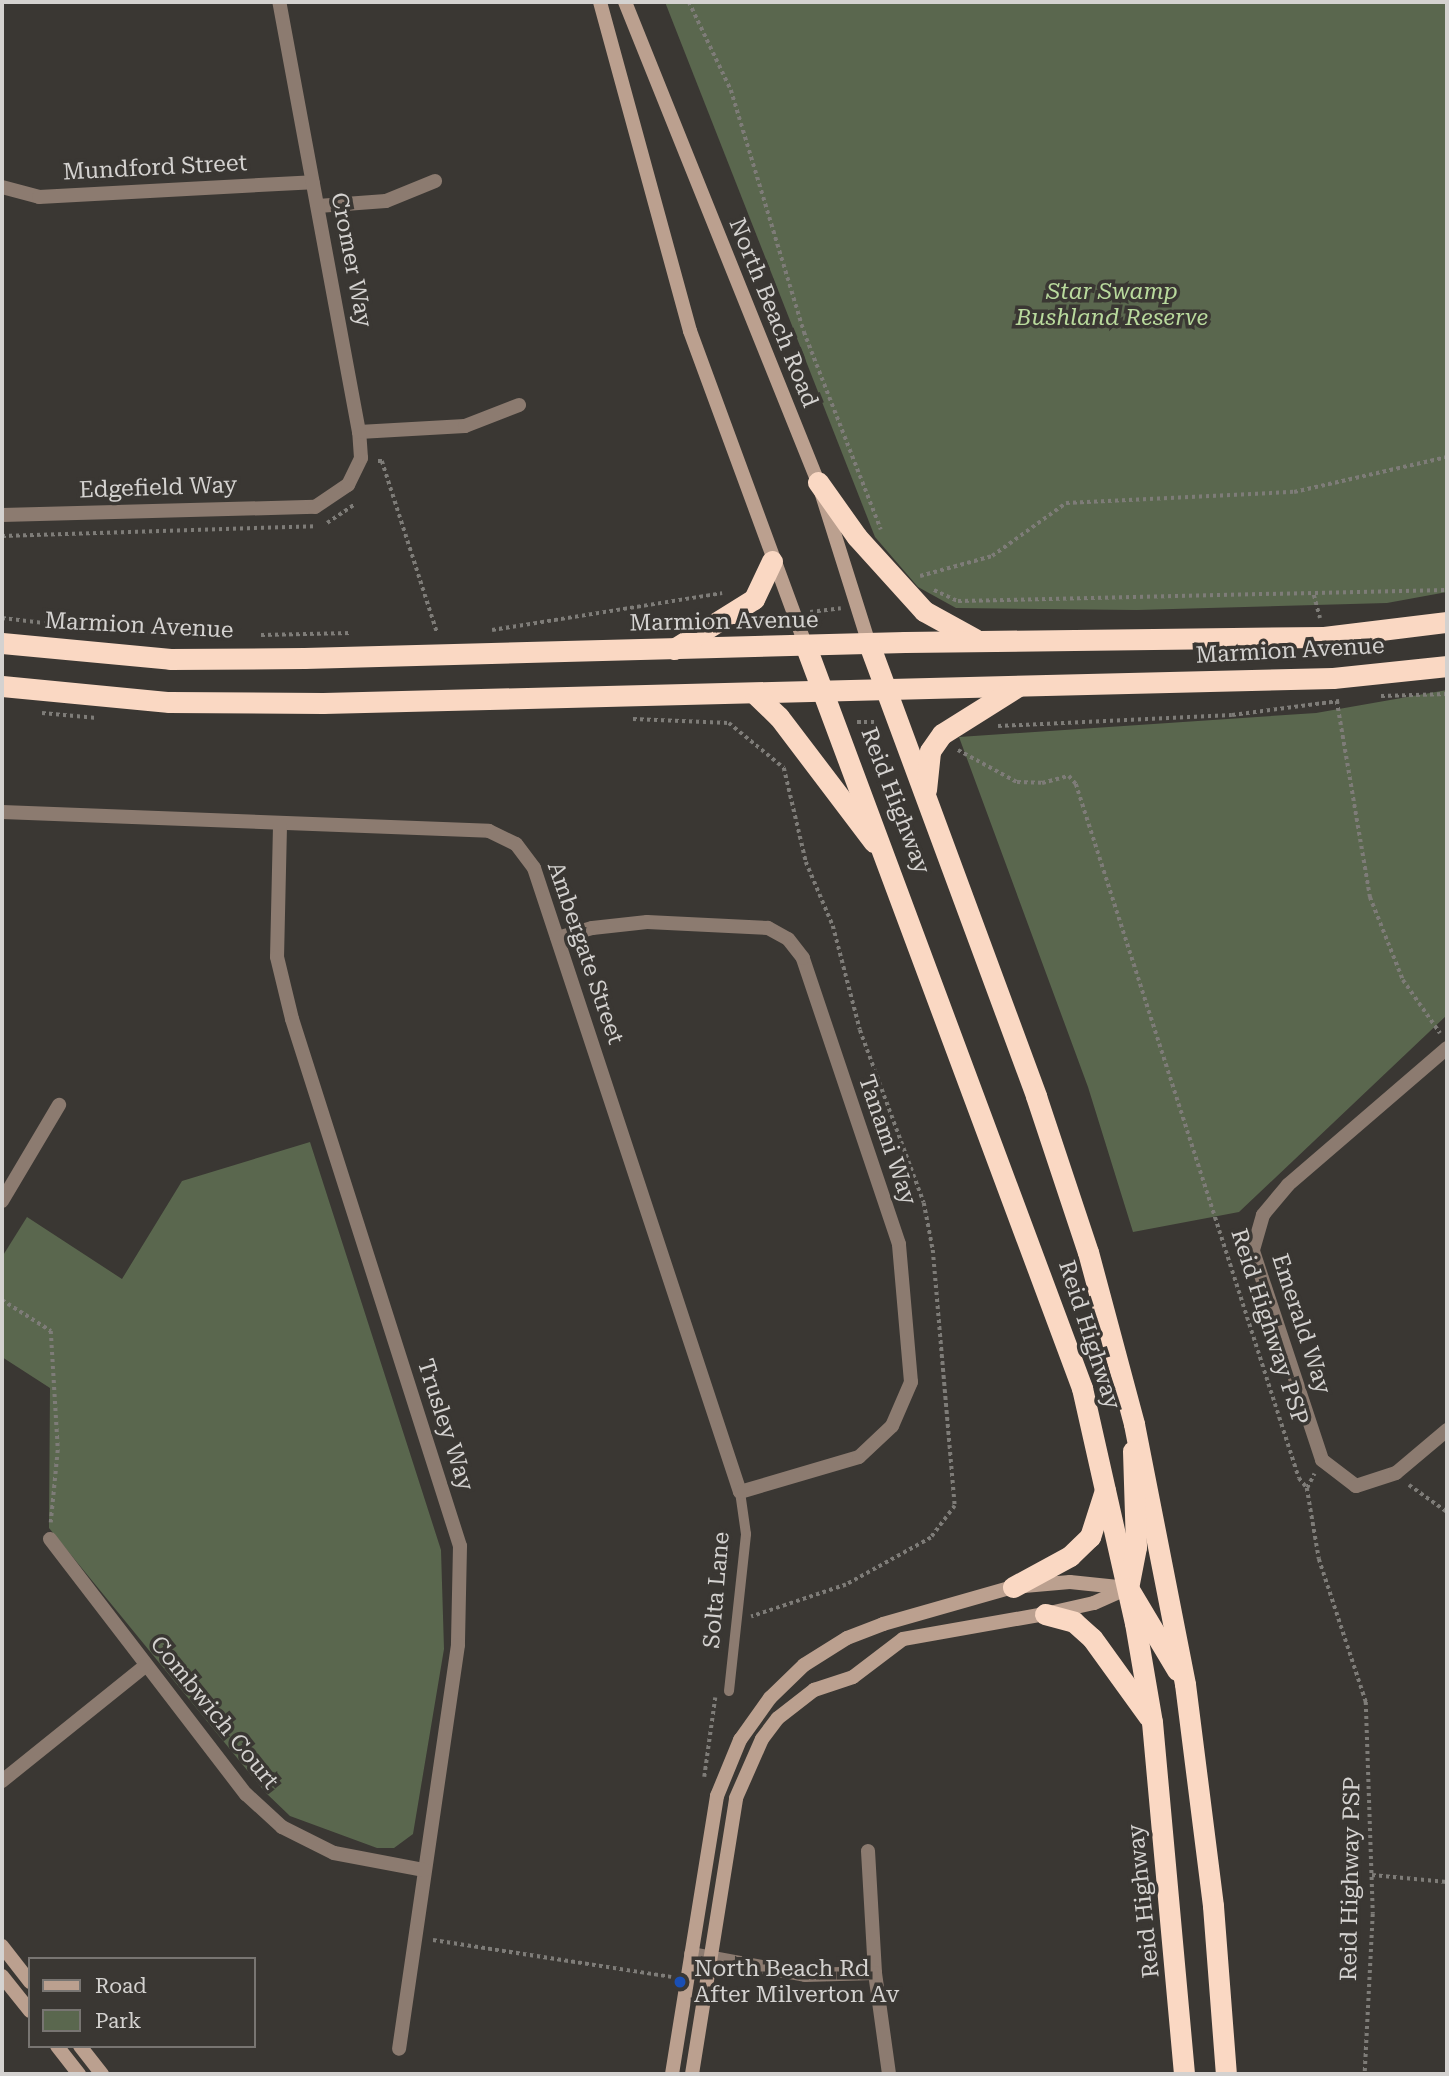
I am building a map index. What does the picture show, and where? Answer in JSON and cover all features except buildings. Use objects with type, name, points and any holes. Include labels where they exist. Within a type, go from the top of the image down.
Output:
[{"type":"highway","points":[[818,482],[857,537],[924,611],[981,642]]},
{"type":"highway","points":[[672,650],[754,599],[772,561]]},
{"type":"highway","name":"Marmion Avenue","points":[[2,643],[170,659],[1324,637],[1447,622]]},
{"type":"highway","name":"Reid Highway","points":[[869,645],[1088,1252],[1135,1424],[1185,1684],[1213,1906],[1226,2074]]},
{"type":"highway","name":"Reid Highway","points":[[806,646],[889,862],[1078,1376],[1106,1485],[1152,1722],[1184,2074]]},
{"type":"highway","name":"Marmion Avenue","points":[[2,686],[169,702],[246,704],[755,694],[1333,678],[1447,666]]},
{"type":"highway","points":[[925,795],[930,751],[949,742],[1017,687]]},
{"type":"highway","points":[[755,694],[779,717],[889,862]]},
{"type":"highway","points":[[1135,1424],[1131,1477],[1136,1547],[1128,1588],[1185,1684]]},
{"type":"highway","points":[[1013,1587],[1070,1556],[1090,1537],[1106,1485]]},
{"type":"highway","points":[[1045,1615],[1074,1622],[1092,1637],[1152,1722]]},
{"type":"main road","points":[[600,2],[690,331],[772,561],[806,646]]},
{"type":"main road","name":"North Beach Road","points":[[625,2],[818,482],[869,645]]},
{"type":"main road","points":[[672,2074],[717,1796],[740,1740],[770,1698],[804,1665],[847,1638],[1013,1587],[1070,1582],[1128,1588]]},
{"type":"main road","points":[[692,2074],[736,1798],[762,1739],[778,1718],[814,1690],[853,1677],[903,1639],[1045,1615],[1094,1603],[1128,1588]]},
{"type":"main road","points":[[2,1946],[28,1979]]},
{"type":"main road","points":[[2,1976],[28,2008]]},
{"type":"main road","points":[[59,2048],[79,2074]]},
{"type":"main road","points":[[82,2048],[102,2074]]},
{"type":"street","name":"Cromer Way","points":[[279,2],[359,432],[361,458],[348,485],[315,507]]},
{"type":"street","points":[[318,206],[386,201],[435,181]]},
{"type":"street","name":"Mundford Street","points":[[2,187],[39,197],[313,182]]},
{"type":"street","points":[[359,432],[465,426],[519,405]]},
{"type":"street","name":"Edgefield Way","points":[[2,515],[315,507]]},
{"type":"street","name":"Ambergate Street","points":[[2,812],[280,826],[489,831],[516,844],[534,868],[740,1492]]},
{"type":"street","name":"Trusley Way","points":[[280,826],[277,957],[292,1019],[460,1546],[458,1645],[413,1937],[399,2049]]},
{"type":"street","name":"Tanami Way","points":[[557,938],[647,922],[768,928],[788,939],[803,958],[899,1244],[911,1381],[892,1426],[859,1457],[740,1492]]},
{"type":"street","name":"Emerald Way","points":[[1447,1046],[1288,1185],[1263,1215],[1253,1251],[1322,1460],[1356,1486],[1396,1473],[1447,1430]]},
{"type":"street","points":[[2,1201],[59,1105]]},
{"type":"street","name":"Combwich Court","points":[[50,1539],[246,1794],[282,1827],[334,1853],[424,1870]]},
{"type":"street","points":[[2,1781],[145,1666]]},
{"type":"street","points":[[868,1851],[876,1973],[889,2074]]},
{"type":"street","points":[[691,1954],[805,1975],[876,1973]]},
{"type":"lane","name":"Solta Lane","points":[[729,1691],[746,1534],[740,1492]]},
{"type":"path","points":[[689,2],[731,90],[803,332],[884,536]]},
{"type":"path","points":[[1447,457],[1294,492],[1066,503],[992,556],[916,577],[958,601],[1447,590]]},
{"type":"path","points":[[376,461],[382,461],[438,632]]},
{"type":"path","points":[[478,631],[732,592]]},
{"type":"path","points":[[2,618],[81,627]]},
{"type":"path","points":[[108,630],[227,636]]},
{"type":"path","points":[[424,632],[451,631]]},
{"type":"path","points":[[253,635],[359,633]]},
{"type":"path","points":[[1385,696],[1447,694]]},
{"type":"path","points":[[986,732],[1020,721],[1232,715],[1337,701],[1370,897],[1403,980],[1447,1046]]},
{"type":"path","points":[[949,742],[967,743]]},
{"type":"path","name":"Reid Highway PSP","points":[[949,742],[1017,782],[1069,776],[1076,784],[1299,1478],[1307,1488],[1320,1559],[1366,1702],[1372,1875],[1365,2074]]},
{"type":"path","points":[[2,1300],[51,1331],[58,1450],[50,1539]]},
{"type":"path","points":[[1396,1473],[1447,1512]]},
{"type":"path","points":[[1372,1875],[1447,1882]]},
{"type":"path","points":[[413,1937],[677,1978]]},
{"type":"green space","name":"Star Swamp Bushland Reserve","points":[[665,2],[1447,2],[1447,592],[1387,603],[1137,610],[956,608],[918,587],[875,537]]},
{"type":"green space","points":[[1447,690],[1447,1015],[1239,1212],[1133,1232],[1088,1087],[959,737],[1316,713]]},
{"type":"green space","points":[[310,1142],[441,1550],[444,1649],[413,1834],[394,1848],[377,1848],[290,1816],[265,1792],[49,1528],[50,1388],[2,1357],[2,1257],[27,1217],[122,1279],[182,1181]]},
{"type":"place","name":"North Beach Rd After Milverton Av","points":[[680,1982]]}]
